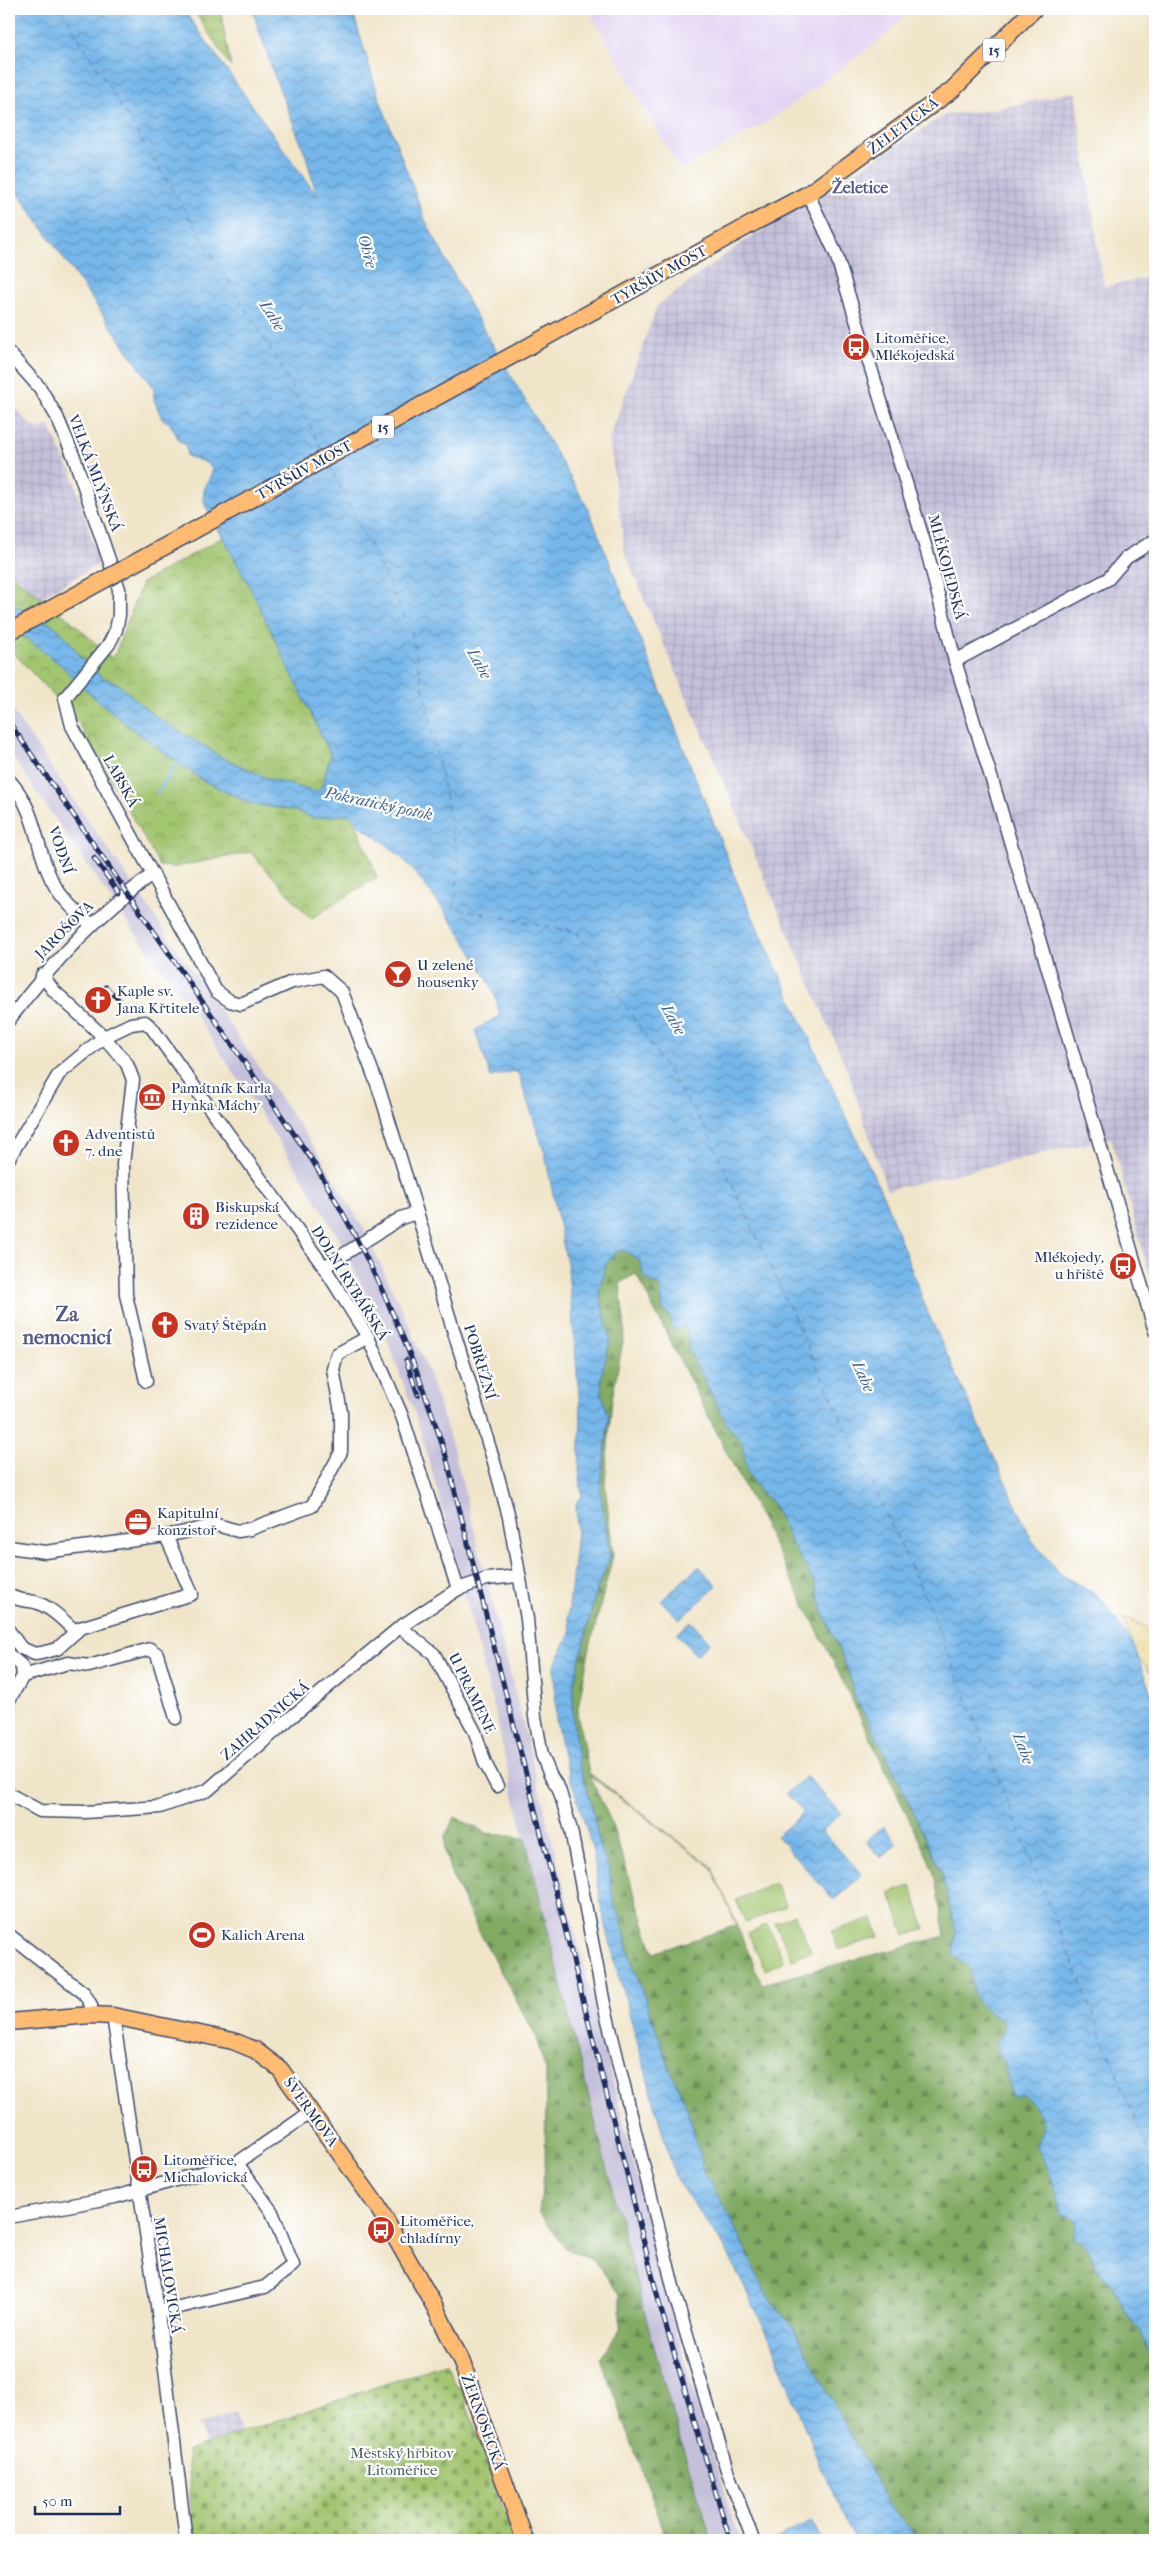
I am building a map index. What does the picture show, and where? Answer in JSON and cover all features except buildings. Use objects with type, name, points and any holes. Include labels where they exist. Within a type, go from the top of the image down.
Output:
[{"type":"main road","name":"ŽELETICKÁ","points":[[756,221],[808,194],[952,90],[1034,9]]},
{"type":"main road","name":"TYRŠŮV MOST","points":[[9,632],[756,221]]},
{"type":"main road","name":"ŠVERMOVA","points":[[9,2022],[91,2015],[114,2016],[214,2036],[256,2050],[280,2069],[378,2206],[435,2306]]},
{"type":"main road","name":"ŽERNOSECKÁ","points":[[435,2306],[462,2363],[525,2540]]},
{"type":"street","name":"MLÉKOJEDSKÁ","points":[[808,194],[836,254],[928,555],[955,661],[1155,1331]]},
{"type":"street","name":"VELKÁ MLÝNSKÁ","points":[[9,353],[40,388],[57,417],[74,457],[119,589]]},
{"type":"street","points":[[955,661],[1108,580],[1126,558],[1155,540]]},
{"type":"street","name":"LABSKÁ","points":[[119,589],[116,630],[104,649],[69,689],[65,698],[72,726],[216,990],[230,1002],[241,1004],[292,982],[324,976]]},
{"type":"street","name":"VODNÍ","points":[[9,780],[23,797],[31,813],[49,874],[59,892],[91,924]]},
{"type":"street","name":"JAROŠOVA","points":[[9,1020],[42,975],[91,924],[153,874]]},
{"type":"street","points":[[42,975],[54,990],[104,1037],[127,1064],[133,1080],[123,1164],[126,1295],[146,1382]]},
{"type":"street","name":"POBŘEŽNÍ","points":[[324,976],[342,992],[347,1002],[379,1089],[494,1462],[509,1517],[527,1619],[535,1717],[542,1755],[550,1775],[559,1789],[571,1830],[604,2004],[676,2299],[727,2470],[753,2540]]},
{"type":"street","name":"DOLNÍ RYBÁŘSKÁ","points":[[104,1037],[131,1024],[145,1022],[152,1028],[324,1267],[368,1337],[402,1416],[458,1589]]},
{"type":"street","points":[[9,1158],[59,1074],[104,1037]]},
{"type":"street","points":[[324,1267],[401,1218],[416,1212]]},
{"type":"street","points":[[9,1547],[45,1552],[166,1536],[217,1525],[238,1531],[250,1529],[312,1506],[341,1452],[341,1412],[333,1369],[338,1354],[368,1337]]},
{"type":"street","points":[[9,1631],[21,1648],[35,1654],[57,1649],[80,1628],[192,1594],[166,1536]]},
{"type":"street","name":"ZAHRADNICKÁ","points":[[9,1794],[40,1810],[85,1812],[160,1807],[208,1790],[400,1628],[458,1589],[487,1579],[518,1576]]},
{"type":"street","points":[[9,1596],[16,1600],[36,1603],[66,1622],[76,1632]]},
{"type":"street","name":"U PRAMENE","points":[[400,1628],[434,1654],[476,1732],[485,1763],[497,1786]]},
{"type":"street","points":[[23,1676],[68,1663],[89,1666],[150,1649],[157,1654],[176,1718]]},
{"type":"street","points":[[9,1655],[22,1666],[23,1676],[9,1700]]},
{"type":"street","points":[[9,1935],[84,1993],[90,2005],[91,2015]]},
{"type":"street","name":"MICHALOVICKÁ","points":[[114,2016],[138,2191],[158,2312],[186,2540]]},
{"type":"street","points":[[9,2217],[138,2191],[237,2163],[311,2112]]},
{"type":"street","points":[[158,2312],[265,2287],[293,2265],[272,2212],[237,2163]]},
{"type":"shaded area","points":[[588,9],[911,9],[885,36],[769,121],[680,170]]},
{"type":"shaded area","points":[[1075,92],[1104,287],[1155,276],[1155,1294],[1111,1138],[887,1190],[846,1067],[625,554],[609,439],[657,306],[737,246],[945,115],[990,110]]},
{"type":"shaded area","points":[[9,401],[32,426],[39,429],[49,425],[67,466],[71,469],[99,564],[39,598],[9,569]]},
{"type":"shaded area","points":[[9,706],[319,1154],[363,1227],[411,1329],[428,1371],[455,1454],[669,2304],[696,2401],[739,2540],[712,2540],[671,2408],[643,2311],[509,1776],[495,1712],[441,1503],[416,1417],[387,1339],[340,1240],[297,1169],[195,1014],[122,915],[9,752]]},
{"type":"shaded area","points":[[235,2412],[241,2432],[206,2444],[199,2425]]},
{"type":"green space","points":[[193,9],[220,9],[231,67]]},
{"type":"green space","points":[[223,537],[249,585],[331,755],[322,786],[316,792],[269,779],[221,757],[152,714],[117,683],[103,678],[85,663],[66,637],[54,626],[9,603],[9,569],[18,580],[69,619],[113,659],[142,583]]},
{"type":"green space","points":[[9,625],[60,664],[88,692],[127,725],[202,780],[252,804],[292,810],[314,818],[349,814],[354,817],[377,877],[311,919],[250,852],[175,867],[160,866],[78,722],[9,648]]},
{"type":"green space","points":[[624,1250],[640,1261],[644,1277],[661,1288],[663,1311],[686,1323],[690,1351],[729,1427],[742,1441],[748,1471],[760,1492],[772,1502],[791,1542],[815,1583],[823,1611],[849,1673],[854,1695],[891,1764],[941,1871],[956,1931],[953,1954],[972,1970],[973,1997],[1004,2021],[1003,2034],[996,2043],[1006,2070],[1012,2096],[1024,2095],[1042,2118],[1043,2131],[1035,2144],[1051,2178],[1061,2215],[1069,2216],[1076,2222],[1083,2242],[1090,2248],[1093,2263],[1110,2280],[1129,2318],[1140,2330],[1155,2366],[1155,2540],[919,2540],[888,2503],[793,2328],[765,2292],[728,2213],[705,2175],[687,2108],[671,2071],[630,1957],[621,1919],[614,1905],[609,1870],[600,1848],[591,1803],[579,1765],[573,1722],[573,1687],[596,1591],[605,1572],[600,1489],[609,1417],[602,1397],[601,1377],[610,1340],[599,1292],[606,1264],[616,1252]],"holes":[[[636,1274],[833,1661],[933,1869],[945,1936],[762,1984],[737,1925],[654,1953],[610,1819],[589,1775],[711,1866],[589,1773],[577,1713],[589,1651],[613,1556],[605,1484],[612,1399],[625,1331],[620,1283]]]},
{"type":"green space","points":[[455,1817],[486,1833],[525,1838],[635,2279],[659,2366],[712,2540],[664,2540],[663,2527],[600,2358],[620,2330],[620,2294],[594,2261],[565,2248],[539,2212],[545,2167],[546,2071],[535,2035],[475,1924],[452,1876],[445,1852],[445,1836]]},
{"type":"green space","points":[[775,1883],[786,1906],[746,1923],[736,1900]]},
{"type":"green space","points":[[911,1886],[925,1929],[905,1936],[890,1893]]},
{"type":"green space","points":[[794,1914],[811,1951],[792,1960],[775,1923]]},
{"type":"green space","points":[[873,1918],[879,1937],[838,1950],[832,1931]]},
{"type":"green space","points":[[767,1924],[784,1961],[765,1970],[748,1933]]},
{"type":"green space","name":"Městský hřbitov Litoměřice","points":[[447,2363],[454,2384],[461,2388],[514,2540],[193,2540],[187,2451]]},
{"type":"sand","points":[[1122,1616],[1146,1627],[1155,1677],[1139,1659]]},
{"type":"water","points":[[9,9],[183,9],[317,196],[306,156],[274,75],[252,9],[352,9],[378,95],[426,222],[473,311],[588,508],[741,892],[886,1202],[927,1311],[1032,1540],[1059,1573],[1100,1597],[1133,1644],[1155,1704],[1155,2366],[1140,2330],[1129,2318],[1110,2280],[1099,2271],[1086,2247],[1074,2240],[1076,2222],[1069,2216],[1061,2216],[1051,2178],[1035,2144],[1043,2131],[1042,2118],[1024,2095],[1012,2096],[1006,2070],[996,2043],[1003,2034],[1004,2021],[987,2010],[978,2001],[973,1989],[971,1970],[953,1954],[956,1931],[941,1871],[891,1764],[854,1695],[849,1673],[823,1611],[815,1583],[791,1542],[772,1502],[760,1492],[747,1471],[742,1441],[729,1427],[689,1351],[686,1324],[679,1329],[673,1328],[668,1313],[663,1311],[661,1288],[644,1277],[640,1261],[624,1250],[616,1252],[606,1264],[599,1292],[610,1340],[601,1377],[602,1397],[609,1417],[600,1489],[610,1557],[596,1591],[573,1687],[573,1722],[579,1765],[591,1803],[600,1848],[609,1870],[614,1905],[621,1919],[630,1957],[671,2071],[687,2108],[705,2175],[728,2213],[765,2292],[793,2328],[888,2503],[919,2540],[855,2540],[822,2471],[769,2337],[724,2246],[676,2180],[616,1966],[602,1909],[592,1847],[562,1751],[556,1720],[554,1666],[571,1631],[568,1617],[577,1532],[576,1503],[582,1496],[579,1469],[581,1418],[568,1269],[545,1154],[518,1073],[513,1071],[491,1077],[475,1030],[499,1016],[497,1001],[489,982],[445,912],[415,873],[399,855],[359,825],[351,815],[314,818],[292,810],[252,804],[202,780],[127,725],[88,692],[60,664],[9,625],[9,603],[54,626],[66,637],[85,663],[103,678],[117,683],[152,714],[221,757],[269,779],[316,792],[322,786],[331,755],[249,585],[205,505],[203,495],[213,470],[207,463],[187,456],[186,445],[180,442],[169,422],[162,419],[154,399],[154,388],[9,180]]},
{"type":"water","points":[[699,1566],[717,1586],[679,1620],[661,1601]]},
{"type":"water","points":[[691,1621],[710,1642],[696,1655],[677,1634]]},
{"type":"water","points":[[806,1776],[841,1813],[822,1831],[862,1875],[834,1900],[777,1836],[804,1812],[786,1794]]},
{"type":"water","points":[[883,1826],[897,1843],[881,1858],[866,1841]]},
{"type":"water","points":[[812,2520],[822,2540],[774,2540]]},
{"type":"waterway","name":"Pokratický potok","points":[[157,793],[179,760]]},
{"type":"ferry route","points":[[61,9],[279,363],[323,452]]},
{"type":"ferry route","points":[[329,464],[411,629],[459,863],[454,908],[577,932],[706,1129],[930,1608],[1155,2168]]},
{"type":"railway","points":[[9,722],[312,1160],[353,1232],[404,1340],[446,1456],[660,2306],[730,2540]]},
{"type":"railway","points":[[94,858],[119,893]]},
{"type":"railway","points":[[106,987],[120,1001]]},
{"type":"railway","points":[[406,1360],[418,1395]]},
{"type":"place","name":"Litoměřice, Mlékojedská","points":[[856,347]]},
{"type":"place","name":"U zelené housenky","points":[[398,974]]},
{"type":"place","name":"Kaple sv. Jana Křtitele","points":[[98,1000]]},
{"type":"place","name":"Památník Karla Hynka Máchy","points":[[152,1097]]},
{"type":"place","name":"Adventistů 7. dne","points":[[66,1143]]},
{"type":"place","name":"Biskupská rezidence","points":[[196,1216]]},
{"type":"place","name":"Mlékojedy, u hřiště","points":[[1123,1266]]},
{"type":"place","name":"Svatý Štěpán","points":[[165,1325]]},
{"type":"place","name":"Kapitulní konzistoř","points":[[138,1522]]},
{"type":"place","name":"Kalich Arena","points":[[202,1935]]},
{"type":"place","name":"Litoměřice, Michalovická","points":[[144,2169]]},
{"type":"place","name":"Litoměřice, chladírny","points":[[381,2230]]},
{"type":"district","name":"Želetice","points":[[860,187]]},
{"type":"district","name":"Za nemocnicí","points":[[67,1326]]},
{"type":"water label","name":"Ohře","points":[[368,251]]},
{"type":"water label","name":"Labe","points":[[273,315]]},
{"type":"water label","name":"Labe","points":[[480,663]]},
{"type":"water label","name":"Labe","points":[[674,1019]]},
{"type":"water label","name":"Labe","points":[[864,1376]]},
{"type":"water label","name":"Labe","points":[[1024,1748]]}]
